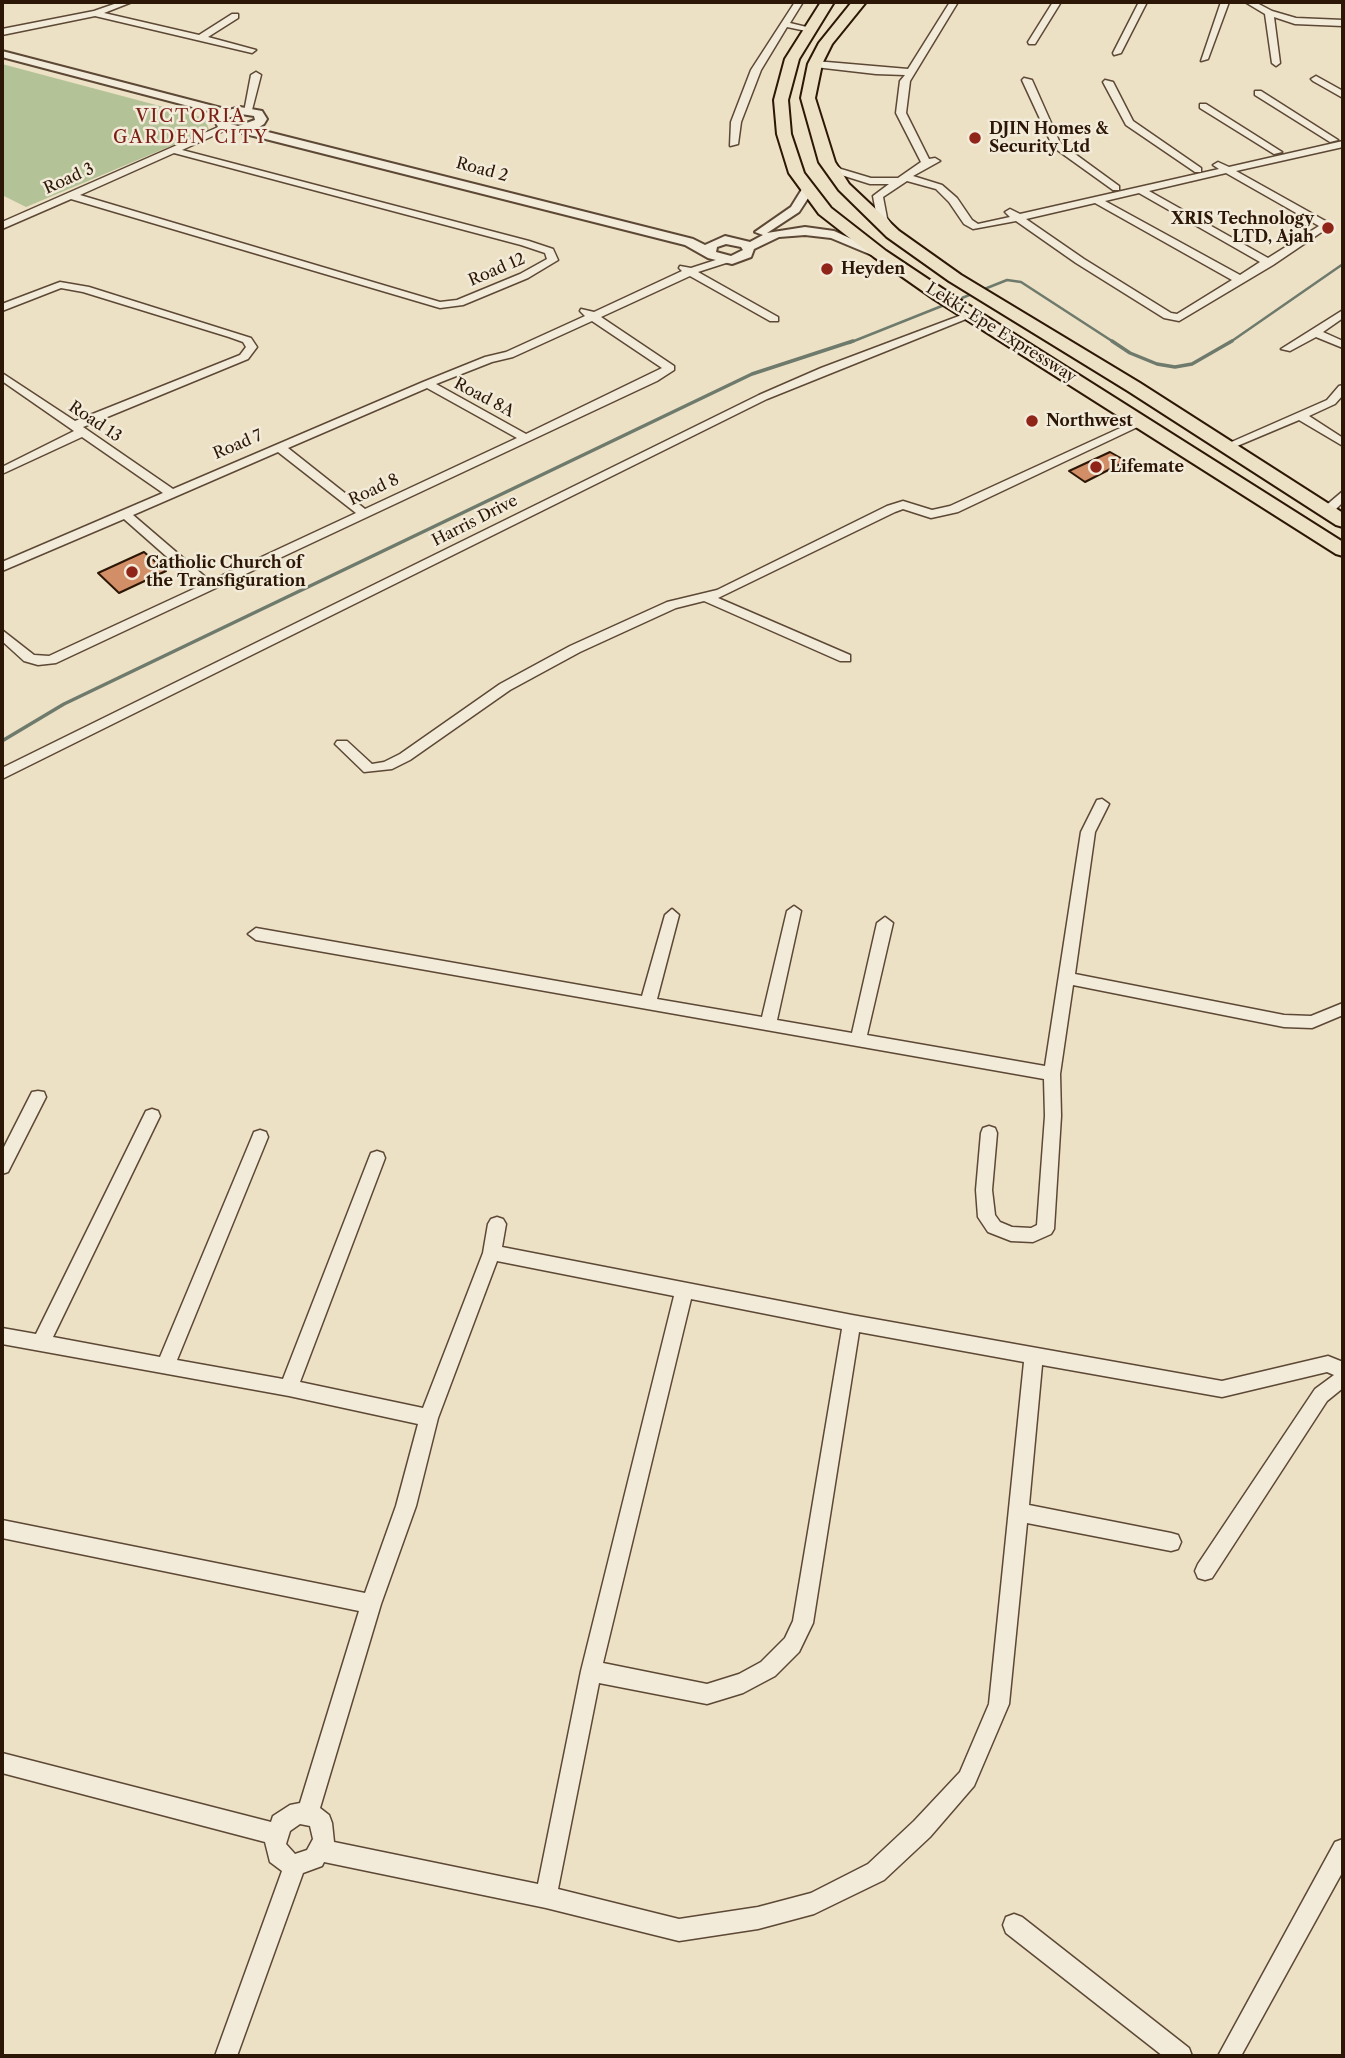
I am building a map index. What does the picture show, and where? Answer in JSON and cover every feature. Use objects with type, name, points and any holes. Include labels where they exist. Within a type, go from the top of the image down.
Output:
[{"type":"highway","name":"Lekki-Epe Expressway","points":[[827,2],[792,59],[781,100],[788,149],[797,173],[825,211],[880,254],[940,295],[1343,550]]},
{"type":"highway","name":"Lekki-Epe Expressway","points":[[855,4],[826,43],[815,64],[808,98],[827,162],[844,187],[893,234],[966,286],[1124,381],[1343,521]]},
{"type":"street","points":[[2,32],[110,10],[128,2]]},
{"type":"street","points":[[733,144],[736,122],[756,70],[799,2]]},
{"type":"street","points":[[893,234],[881,218],[878,196],[930,162],[901,113],[905,81],[954,2]]},
{"type":"street","points":[[1032,42],[1057,2]]},
{"type":"street","points":[[1117,53],[1143,2]]},
{"type":"street","points":[[1204,59],[1225,2]]},
{"type":"street","points":[[1249,2],[1269,13],[1307,23],[1343,23]]},
{"type":"street","points":[[95,12],[253,50]]},
{"type":"street","points":[[1269,13],[1276,63]]},
{"type":"street","points":[[200,38],[236,16]]},
{"type":"street","points":[[783,24],[811,29]]},
{"type":"street","points":[[2,54],[225,119],[247,110],[256,75]]},
{"type":"street","points":[[2,60],[67,74]]},
{"type":"street","points":[[815,64],[911,72]]},
{"type":"street","points":[[1315,79],[1343,95]]},
{"type":"street","points":[[1027,80],[1056,145],[1116,188]]},
{"type":"street","points":[[1108,82],[1129,123],[1198,170]]},
{"type":"street","points":[[1258,93],[1340,140]]},
{"type":"street","points":[[1203,106],[1277,152]]},
{"type":"street","name":"Road 2","points":[[247,110],[258,113],[261,119],[679,233],[720,241],[735,240]]},
{"type":"street","name":"Road 2","points":[[225,119],[244,129],[689,242],[725,260]]},
{"type":"street","name":"Road 3","points":[[2,226],[173,150],[225,119]]},
{"type":"street","points":[[244,129],[256,125],[261,119]]},
{"type":"street","points":[[827,162],[838,171],[870,181],[904,179],[939,187],[953,200],[968,222],[1096,200],[1340,140]]},
{"type":"street","points":[[1008,216],[1116,188],[1198,170],[1223,168],[1277,152],[1340,140]]},
{"type":"street","name":"Road 12","points":[[69,195],[440,305],[458,303],[544,267],[553,260],[549,251],[525,243],[173,150]]},
{"type":"street","points":[[1008,216],[1173,318],[1185,317],[1325,225],[1223,168]]},
{"type":"street","points":[[735,240],[775,224],[795,209],[808,189]]},
{"type":"street","points":[[1140,190],[1269,263]]},
{"type":"street","points":[[1096,200],[1241,280]]},
{"type":"street","points":[[748,247],[776,234],[820,232],[848,239],[880,254]]},
{"type":"street","points":[[735,240],[748,247]]},
{"type":"street","points":[[710,252],[711,245],[720,241]]},
{"type":"street","points":[[725,260],[744,257],[748,247]]},
{"type":"street","name":"Road 7","points":[[2,567],[427,384],[489,359],[509,355],[553,329],[686,269],[710,252]]},
{"type":"street","name":"Road 7","points":[[686,269],[725,260]]},
{"type":"street","points":[[686,269],[774,319]]},
{"type":"street","points":[[2,308],[60,285],[85,289],[233,335],[247,340],[252,347],[244,357],[78,429],[2,471]]},
{"type":"street","name":"Harris Drive","points":[[2,774],[763,397],[966,312]]},
{"type":"street","name":"Road 8","points":[[2,634],[29,657],[38,661],[51,660],[362,512],[653,379],[670,368],[655,355],[589,313]]},
{"type":"street","points":[[1286,349],[1343,313]]},
{"type":"street","points":[[1315,333],[1343,345]]},
{"type":"street","name":"Road 13","points":[[2,376],[171,493]]},
{"type":"street","points":[[450,376],[454,399]]},
{"type":"street","name":"Road 8A","points":[[427,384],[525,438]]},
{"type":"street","points":[[1226,447],[1331,402],[1343,388]]},
{"type":"street","points":[[1300,415],[1343,443]]},
{"type":"street","points":[[342,744],[369,769],[387,766],[527,674],[672,605],[707,598],[891,509],[903,505],[931,513],[954,509],[1142,421]]},
{"type":"street","points":[[279,447],[362,512]]},
{"type":"street","points":[[1328,511],[1343,495]]},
{"type":"street","points":[[125,514],[208,586]]},
{"type":"street","points":[[707,598],[845,658]]},
{"type":"street","points":[[989,1133],[984,1190],[986,1217],[994,1227],[1011,1234],[1033,1235],[1045,1229],[1053,1116],[1052,1074],[1088,832],[1102,804]]},
{"type":"street","points":[[768,1024],[794,911]]},
{"type":"street","points":[[648,1003],[672,915]]},
{"type":"street","points":[[858,1040],[885,923]]},
{"type":"street","points":[[256,934],[1052,1074]]},
{"type":"street","points":[[1066,978],[1284,1021],[1312,1022],[1343,1009]]},
{"type":"street","points":[[2,1167],[38,1097]]},
{"type":"street","points":[[42,1342],[152,1116]]},
{"type":"street","points":[[166,1365],[260,1137]]},
{"type":"street","points":[[289,1388],[377,1158]]},
{"type":"street","points":[[308,1813],[371,1604],[406,1506],[429,1418],[492,1253],[497,1224]]},
{"type":"street","points":[[492,1253],[852,1323],[1222,1389],[1328,1364],[1343,1371]]},
{"type":"street","points":[[546,1897],[591,1671],[684,1291]]},
{"type":"street","points":[[591,1671],[707,1694],[743,1683],[768,1669],[792,1645],[803,1623],[852,1323]]},
{"type":"street","points":[[2,1336],[289,1388],[429,1418]]},
{"type":"street","points":[[320,1850],[546,1897],[679,1930],[758,1918],[814,1903],[876,1872],[922,1829],[967,1779],[999,1704],[1034,1356]]},
{"type":"street","points":[[1205,1571],[1321,1395],[1332,1384],[1343,1380]]},
{"type":"street","points":[[1018,1511],[1171,1542]]},
{"type":"street","points":[[2,1529],[371,1604]]},
{"type":"street","points":[[2,1763],[276,1834]]},
{"type":"street","points":[[308,1813],[316,1817],[324,1832],[320,1850],[305,1863],[285,1861],[278,1854],[276,1834],[289,1817],[308,1813]]},
{"type":"street","points":[[1228,2056],[1343,1850]]},
{"type":"street","points":[[226,2056],[295,1864]]},
{"type":"street","points":[[1014,1925],[1181,2056]]},
{"type":"green space","points":[[2,64],[205,118],[209,130],[26,207],[2,195]]},
{"type":"building","name":"Lifemate","points":[[1110,452],[1126,461],[1085,482],[1069,471]]},
{"type":"building","name":"Catholic Church of the Transfiguration","points":[[144,552],[166,571],[119,593],[98,573]]},
{"type":"waterway","points":[[1231,341],[1343,264]]},
{"type":"waterway","points":[[849,343],[1007,280],[1021,282],[1115,343]]},
{"type":"waterway","points":[[2,741],[64,704],[752,374],[853,341]]},
{"type":"waterway","points":[[1115,343],[1130,353],[1157,364],[1175,367],[1192,364],[1231,341]]},
{"type":"place","name":"DJIN Homes & Security Ltd","points":[[975,138]]},
{"type":"place","name":"XRIS Technology LTD, Ajah","points":[[1328,228]]},
{"type":"place","name":"Heyden","points":[[827,269]]},
{"type":"place","name":"Northwest","points":[[1032,421]]},
{"type":"place","name":"Lifemate","points":[[1096,467]]},
{"type":"place","name":"Catholic Church of the Transfiguration","points":[[132,572]]},
{"type":"district","name":"VICTORIA GARDEN CITY","points":[[191,127]]}]
